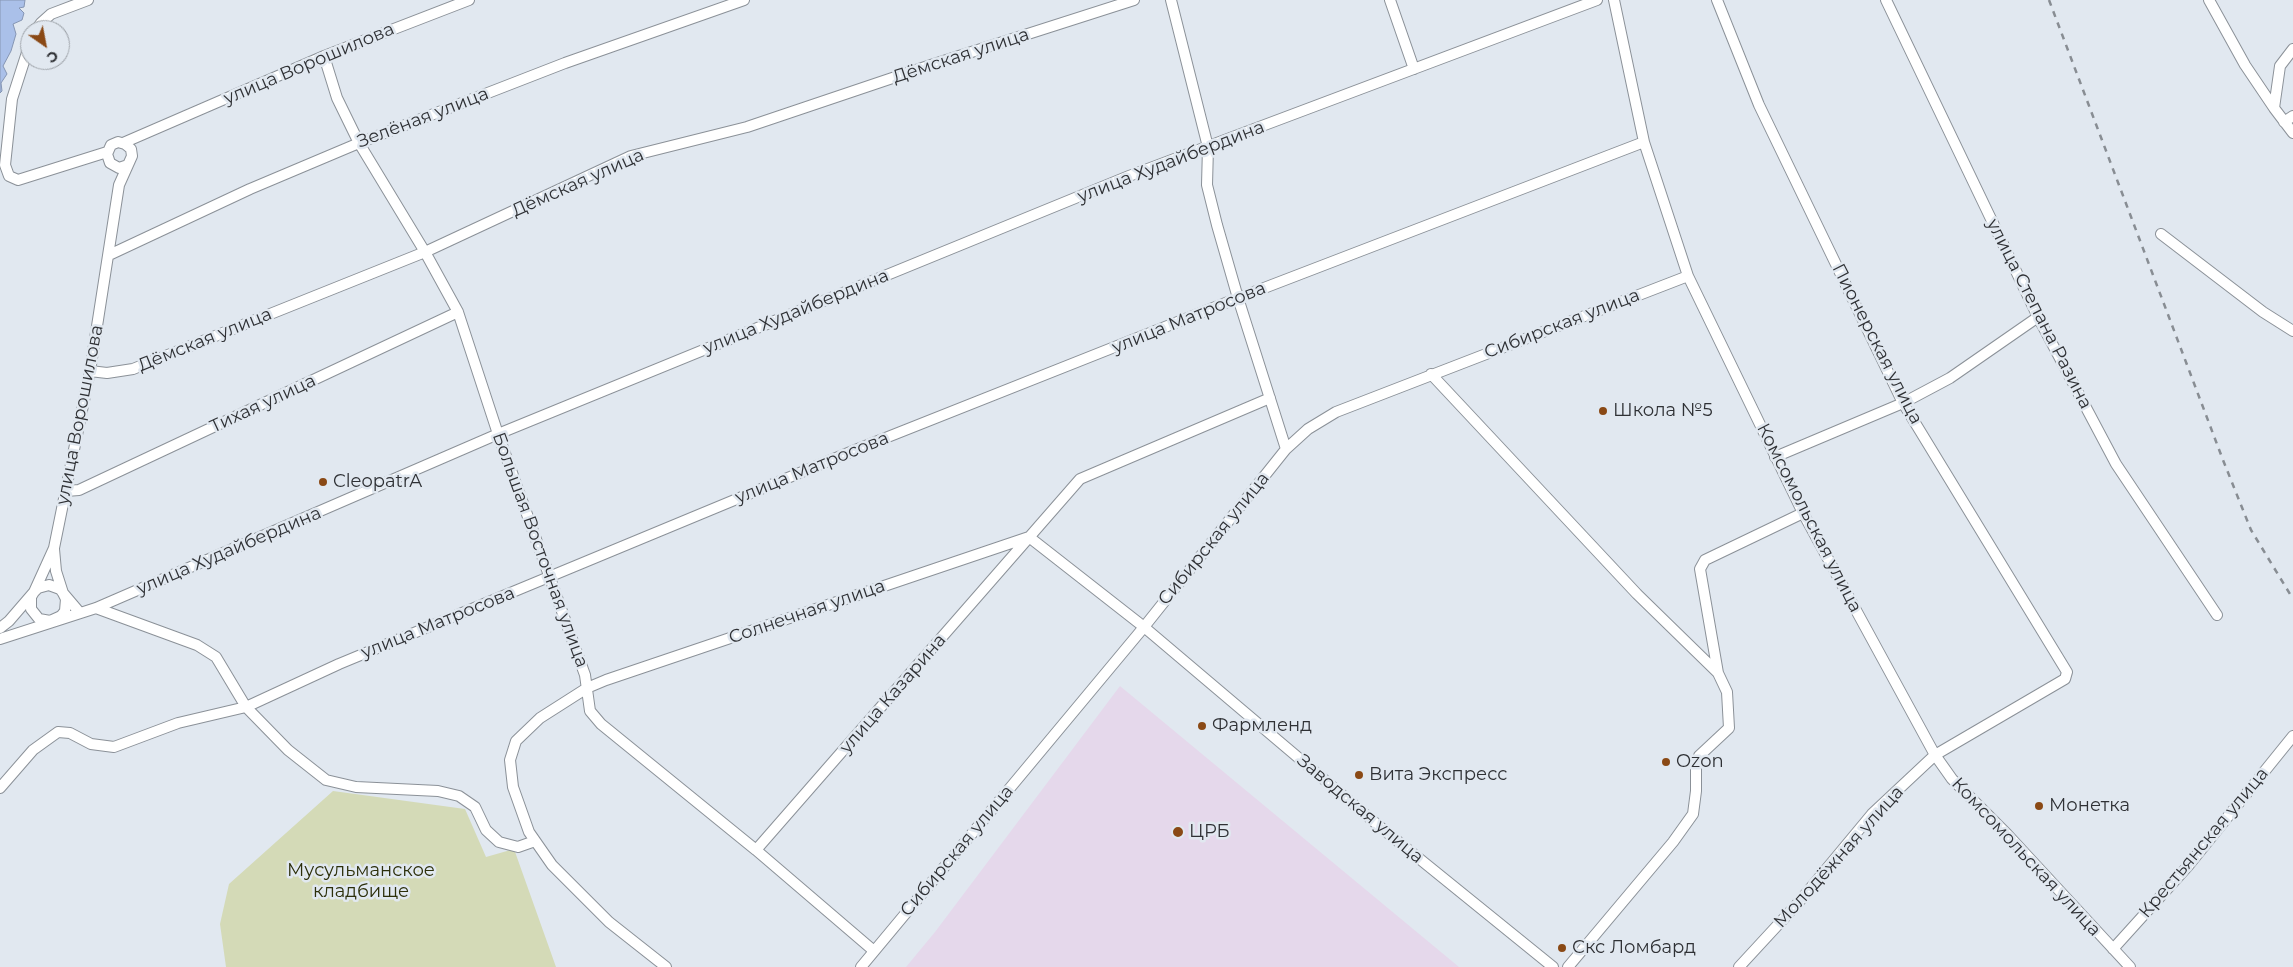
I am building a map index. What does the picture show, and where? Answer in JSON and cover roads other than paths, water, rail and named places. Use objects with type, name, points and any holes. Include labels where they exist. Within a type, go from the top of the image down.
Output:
[{"type":"street","points":[[44,20],[51,14],[88,0]]},
{"type":"street","name":"улица Ворошилова","points":[[123,143],[324,56],[469,0]]},
{"type":"street","name":"Зелёная улица","points":[[109,255],[250,189],[359,143],[565,63],[744,0]]},
{"type":"street","name":"Дёмская улица","points":[[90,371],[107,373],[133,368],[426,252],[631,156],[747,128],[932,65],[1134,0]]},
{"type":"street","points":[[1171,0],[1208,147],[1207,185],[1238,298],[1286,449]]},
{"type":"street","points":[[1390,0],[1414,69]]},
{"type":"street","name":"улица Худайбердина","points":[[0,639],[96,608],[498,434],[1112,183],[1597,0]]},
{"type":"street","name":"Комсомольская улица","points":[[1614,0],[1644,142],[1688,276],[1802,513],[1935,755],[1952,779],[2007,834],[2130,967]]},
{"type":"street","name":"Пионерская улица","points":[[1717,0],[1759,105],[1903,403],[2068,672]]},
{"type":"street","name":"улица Степана Разина","points":[[1886,0],[2038,317],[2116,464],[2217,615]]},
{"type":"street","points":[[2209,0],[2245,65],[2274,108],[2288,119],[2293,133]]},
{"type":"street","points":[[2274,108],[2280,66],[2293,49]]},
{"type":"street","name":"Большая Восточная улица","points":[[324,56],[337,98],[359,143],[426,252],[458,312],[498,434],[585,675],[590,711],[601,724],[756,850],[874,951]]},
{"type":"street","points":[[21,70],[12,99],[5,165],[10,176],[18,180],[107,152],[113,144],[123,143],[129,147],[132,153],[128,165],[121,168],[112,165],[107,159],[107,152]]},
{"type":"street","name":"улица Ворошилова","points":[[132,153],[150,132]]},
{"type":"street","name":"улица Матросова","points":[[0,788],[33,750],[58,732],[70,733],[91,744],[114,747],[178,723],[246,707],[339,664],[863,447],[1238,298],[1644,142]]},
{"type":"street","name":"улица Ворошилова","points":[[112,165],[119,185]]},
{"type":"street","name":"улица Ворошилова","points":[[0,628],[9,621],[34,592],[54,548],[90,371],[119,185],[128,165]]},
{"type":"street","points":[[2161,234],[2255,306],[2293,332]]},
{"type":"street","name":"Сибирская улица","points":[[861,967],[1144,627],[1286,449],[1308,429],[1336,412],[1688,276]]},
{"type":"street","name":"Тихая улица","points":[[66,491],[79,490],[458,312]]},
{"type":"street","points":[[1775,457],[1903,403],[1950,378],[2038,317]]},
{"type":"street","points":[[1431,374],[1637,594],[1718,673]]},
{"type":"street","name":"улица Казарина","points":[[756,850],[1080,478],[1270,398]]},
{"type":"street","points":[[1568,967],[1673,842],[1693,814],[1696,791],[1696,764],[1699,756],[1729,728],[1727,692],[1718,673],[1700,569],[1705,560],[1802,513]]},
{"type":"street","name":"Заводская улица","points":[[1029,537],[1144,627],[1379,826],[1553,967]]},
{"type":"street","name":"Солнечная улица","points":[[666,967],[609,922],[552,865],[529,832],[513,787],[510,760],[516,741],[540,718],[587,688],[606,680],[1029,537]]},
{"type":"street","points":[[54,548],[56,571],[63,594],[66,605],[61,616],[56,620],[44,621],[34,614],[30,603],[34,592],[38,588],[49,585],[60,589],[63,594],[80,613]]},
{"type":"street","points":[[96,608],[197,645],[216,657],[246,707],[288,750],[326,780],[356,787],[438,790],[459,796],[475,807],[486,830],[499,842],[518,847],[535,841]]},
{"type":"street","name":"Молодёжная улица","points":[[1740,967],[1799,902],[1872,814],[1935,755],[2065,679],[2068,672]]},
{"type":"street","name":"Крестьянская улица","points":[[2113,948],[2188,866],[2293,736]]},
{"type":"water","points":[[0,0],[25,0],[24,7],[19,8],[24,13],[22,20],[13,24],[16,34],[11,51],[3,66],[7,74],[1,83],[2,91],[0,93]]},
{"type":"railway","points":[[2049,0],[2251,530],[2293,599]]},
{"type":"place","name":"Школа №5","points":[[1603,411]]},
{"type":"place","name":"CleopatrA","points":[[323,482]]},
{"type":"place","name":"Фармленд","points":[[1202,726]]},
{"type":"place","name":"Ozon","points":[[1666,762]]},
{"type":"place","name":"Вита Экспресс","points":[[1359,775]]},
{"type":"place","name":"Монетка","points":[[2039,806]]},
{"type":"place","name":"ЦРБ","points":[[1178,832]]},
{"type":"place","name":"Скс Ломбард","points":[[1562,948]]},
{"type":"park label","name":"Мусульманское кладбище","points":[[361,881]]}]
